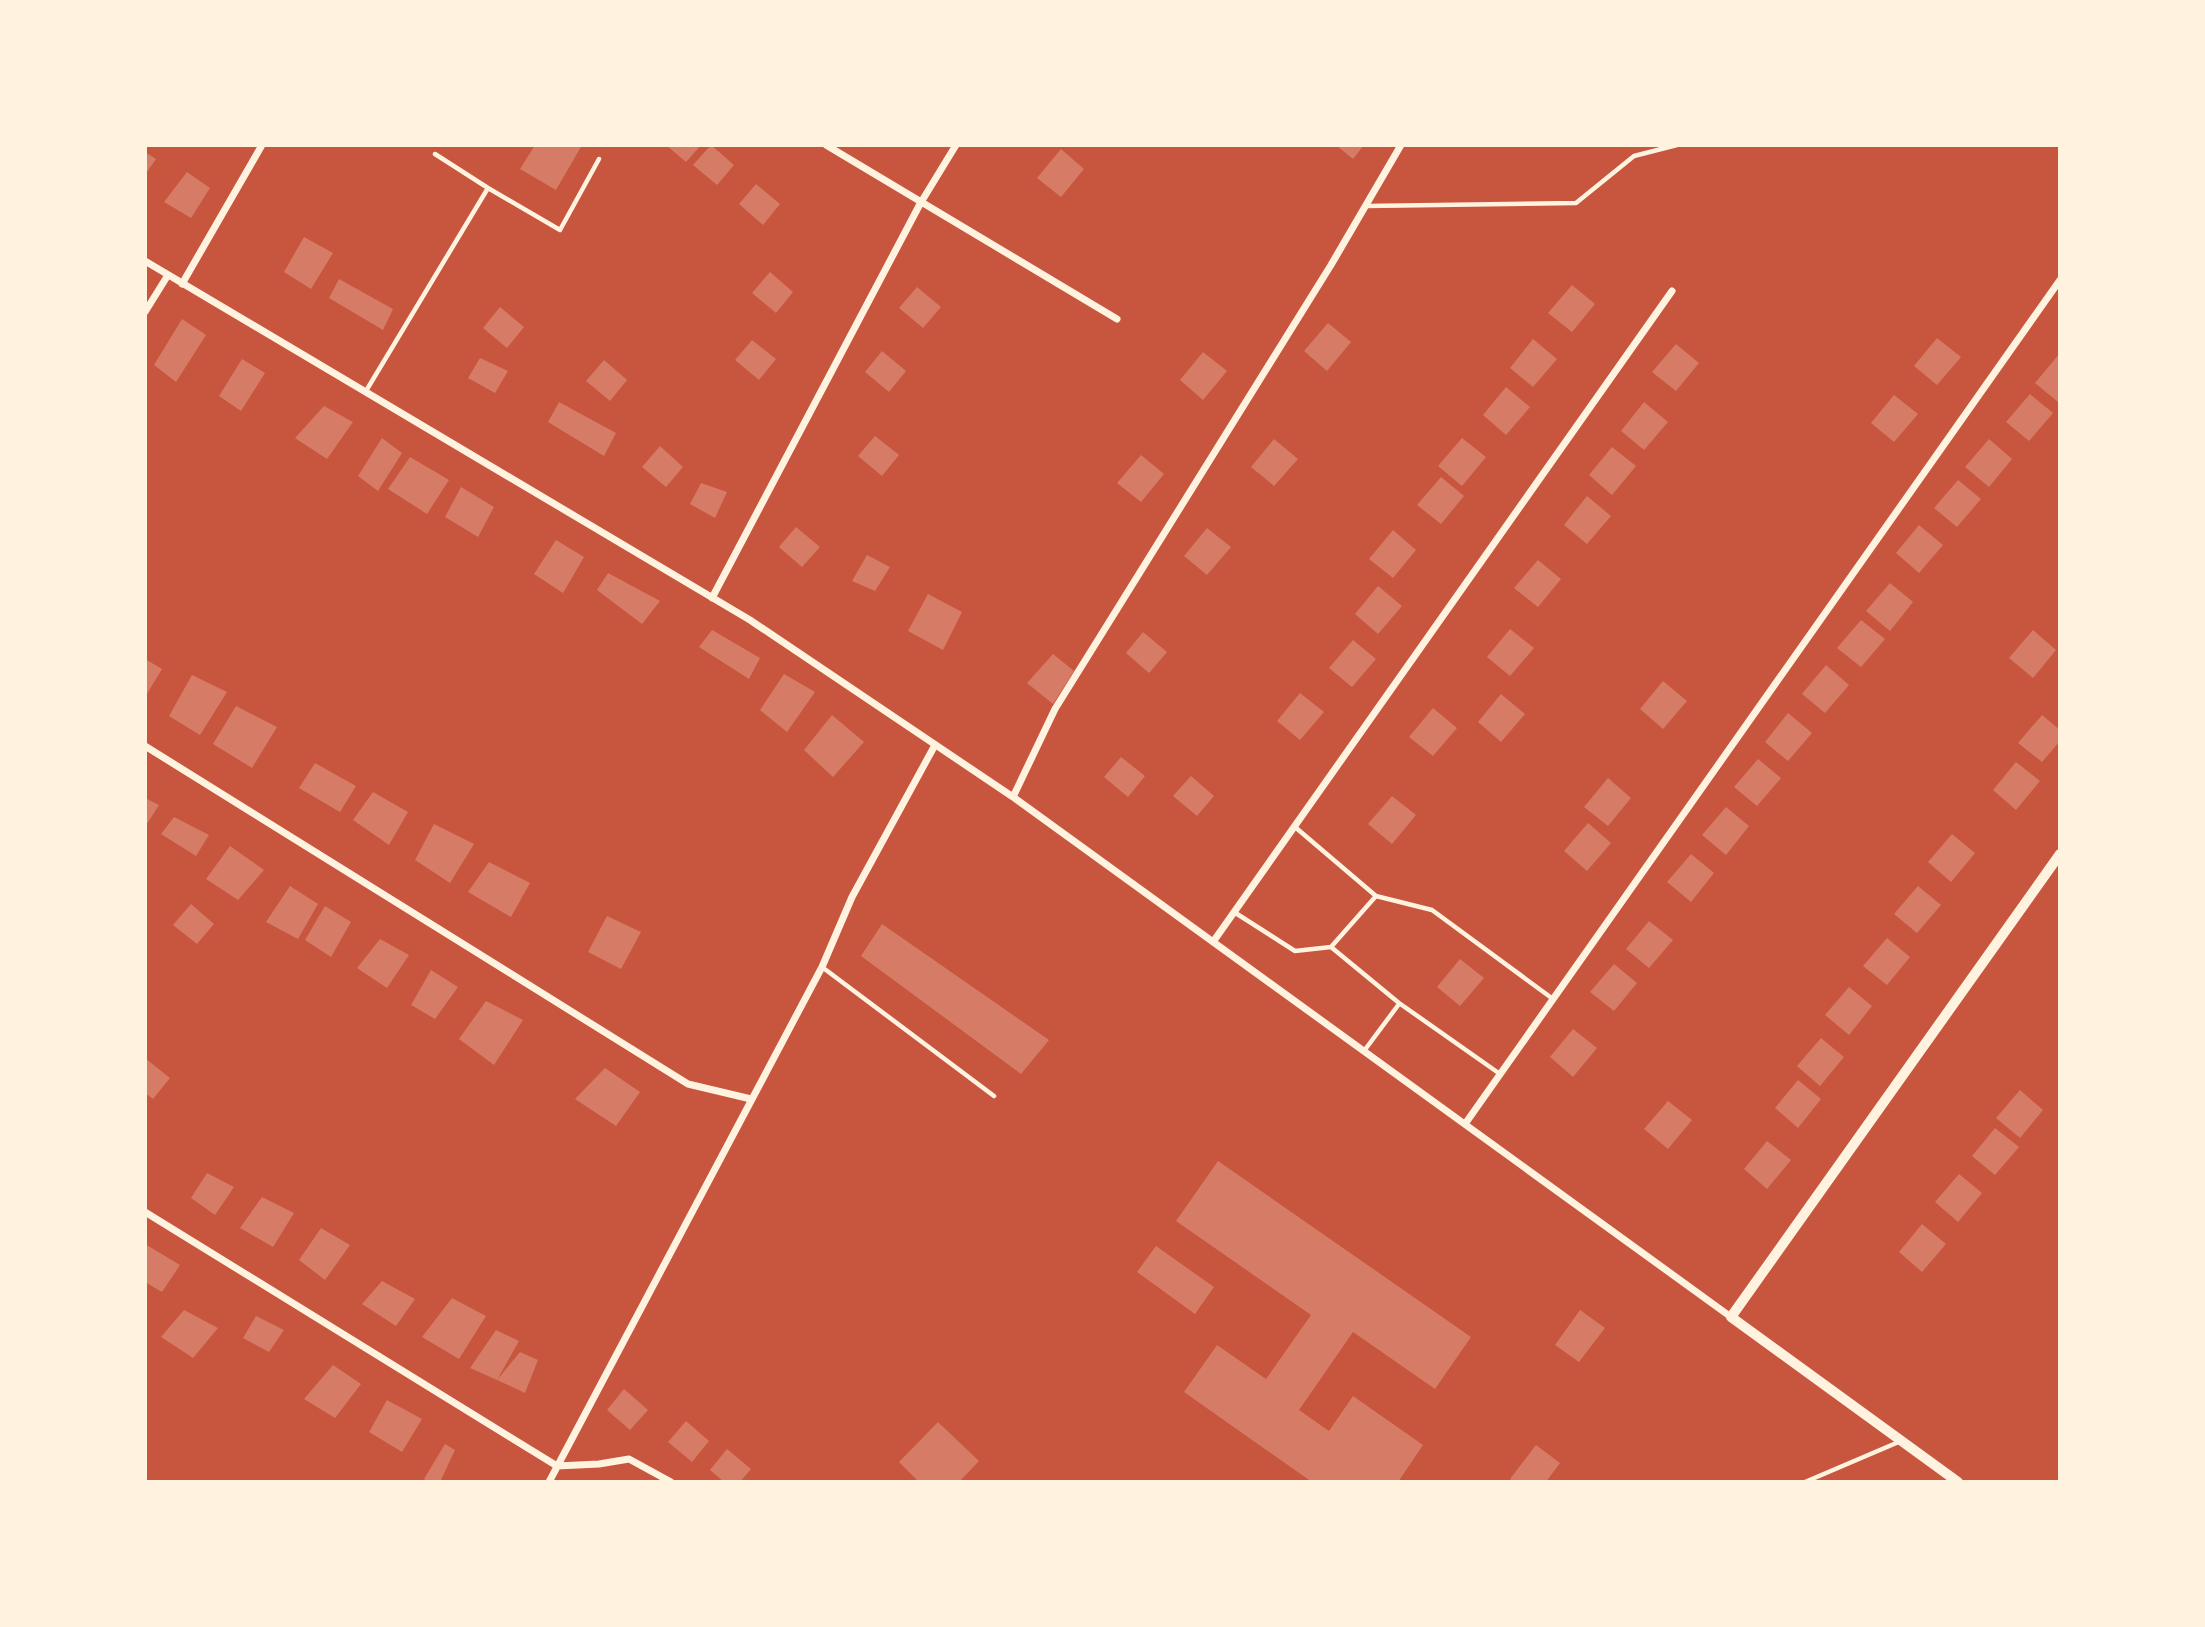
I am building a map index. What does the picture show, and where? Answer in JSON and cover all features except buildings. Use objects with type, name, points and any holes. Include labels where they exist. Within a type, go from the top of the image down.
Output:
[{"type":"street","points":[[182,284],[262,145]]},
{"type":"street","points":[[826,145],[920,204],[1117,320]]},
{"type":"street","points":[[712,598],[920,204],[956,145]]},
{"type":"street","points":[[1013,797],[1055,709],[1401,145]]},
{"type":"street","points":[[145,261],[750,620],[1013,797],[1958,1482]]},
{"type":"street","points":[[145,312],[168,275]]},
{"type":"street","points":[[1465,1124],[2060,280]]},
{"type":"street","points":[[1213,942],[1672,291]]},
{"type":"street","points":[[549,1482],[822,967],[852,897],[935,745]]},
{"type":"street","points":[[145,746],[688,1084],[751,1099]]},
{"type":"street","points":[[1731,1317],[2060,854]]},
{"type":"street","points":[[145,1212],[558,1466],[629,1459],[671,1482]]},
{"type":"lane","points":[[1366,206],[1576,203],[1634,156],[1677,145]]},
{"type":"lane","points":[[435,154],[560,230],[599,159]]},
{"type":"lane","points":[[365,392],[488,188]]},
{"type":"lane","points":[[1294,826],[1377,896],[1432,910],[1553,999]]},
{"type":"lane","points":[[1234,912],[1295,951],[1331,947],[1377,896]]},
{"type":"lane","points":[[1331,947],[1399,1003],[1500,1074]]},
{"type":"lane","points":[[822,967],[994,1096]]},
{"type":"lane","points":[[1364,1051],[1399,1003]]},
{"type":"lane","points":[[1805,1482],[1902,1441]]}]
